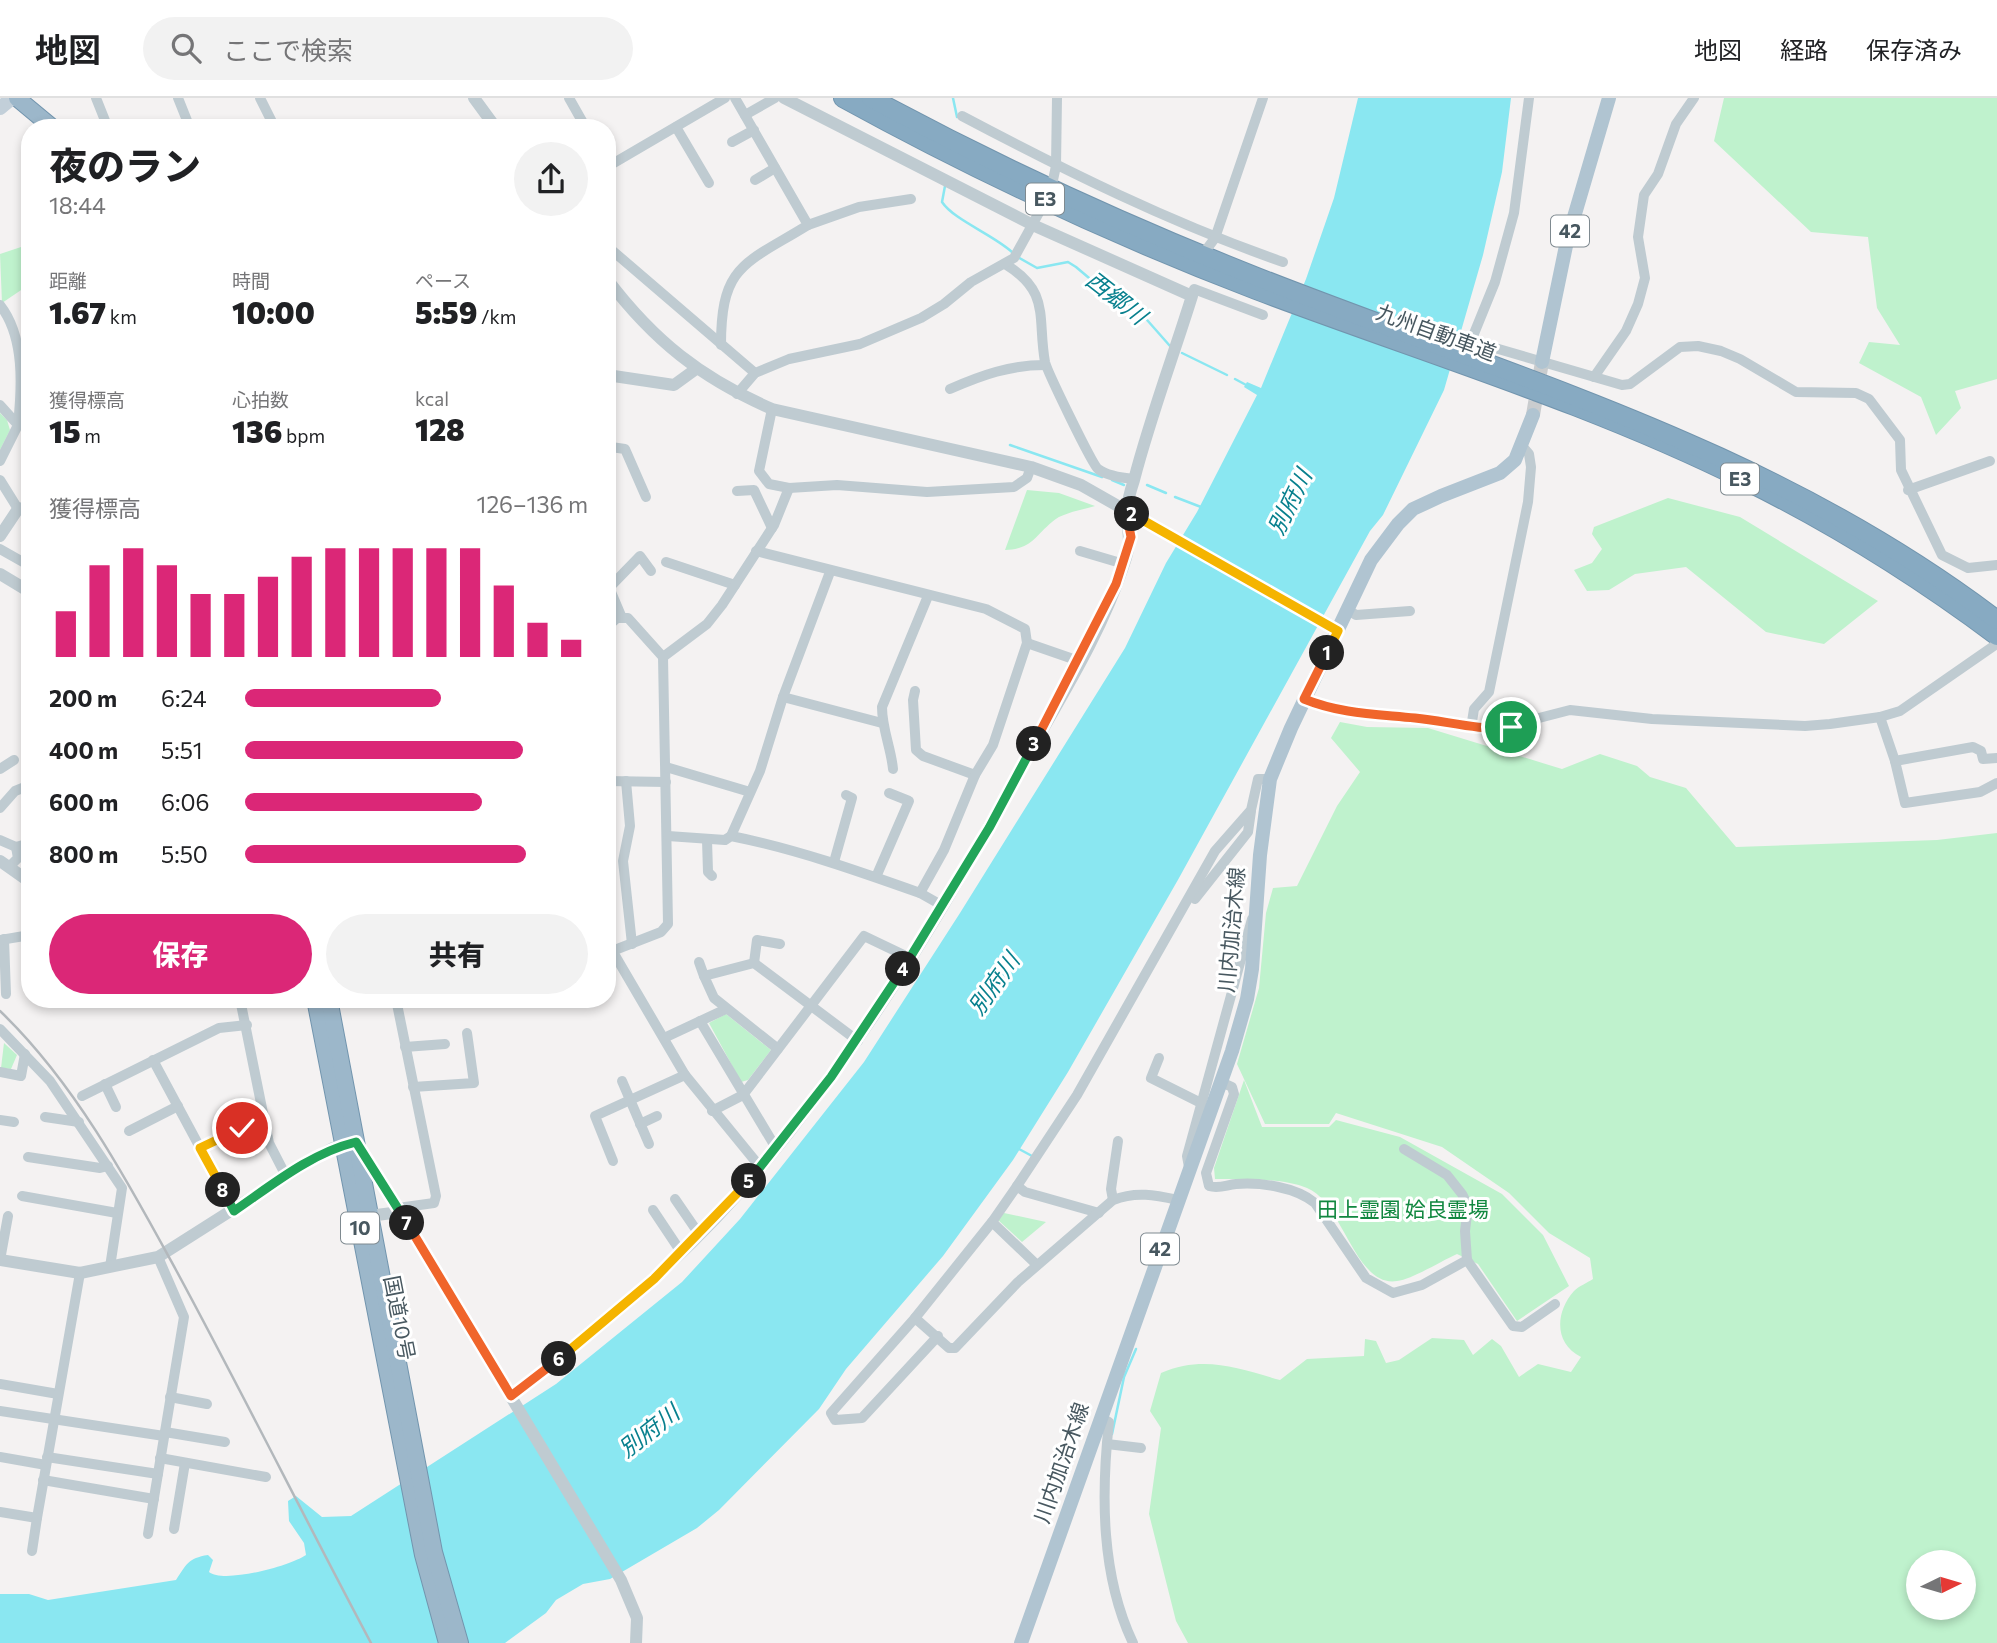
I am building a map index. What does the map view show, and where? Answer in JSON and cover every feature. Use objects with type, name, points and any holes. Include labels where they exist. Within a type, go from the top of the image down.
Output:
[{"type":"highway","name":"九州自動車道","points":[[843,98],[1090,220],[1463,360],[1653,426],[1750,468],[1873,536],[1997,620]]},
{"type":"highway","name":"九州自動車道","points":[[871,98],[1016,172],[1254,283]]},
{"type":"highway","points":[[7,101],[27,119]]},
{"type":"highway","points":[[7,101],[38,119]]},
{"type":"highway","name":"九州自動車道","points":[[1463,360],[1649,437],[1744,480],[1867,548],[1996,641]]},
{"type":"highway","name":"国道10号","points":[[317,1008],[365,1216],[410,1456],[423,1555],[447,1643]]},
{"type":"highway","name":"国道10号","points":[[330,1008],[350,1143]]},
{"type":"highway","name":"国道10号","points":[[410,1456],[460,1643]]},
{"type":"main road","name":"42","points":[[1542,362],[1567,241],[1609,98]]},
{"type":"main road","name":"川内加治木線","points":[[1021,1643],[1190,1171],[1247,999],[1256,917],[1259,855],[1270,779],[1334,629],[1348,610],[1371,560],[1413,509],[1500,472],[1515,460],[1533,415]]},
{"type":"street","points":[[96,98],[104,119]]},
{"type":"street","points":[[178,98],[186,119]]},
{"type":"street","points":[[260,98],[270,119]]},
{"type":"street","points":[[474,98],[489,119]]},
{"type":"street","points":[[569,98],[581,119]]},
{"type":"street","points":[[616,161],[725,98]]},
{"type":"street","points":[[735,98],[808,225]]},
{"type":"street","points":[[745,115],[775,98]]},
{"type":"street","points":[[1053,180],[1056,166],[1057,98]]},
{"type":"street","points":[[1206,250],[1215,238],[1263,98]]},
{"type":"street","points":[[1529,98],[1514,213],[1495,282],[1471,341],[1622,385],[1630,384],[1680,347],[1698,346],[1740,359],[1796,392],[1856,393],[1875,405],[1900,440],[1900,470],[1942,555],[1968,568],[1997,565]]},
{"type":"street","points":[[1594,377],[1626,331],[1638,303],[1645,278],[1638,237],[1644,195],[1658,173],[1676,124],[1694,98]]},
{"type":"street","points":[[788,99],[1035,226],[1193,292],[1263,315]]},
{"type":"street","points":[[962,116],[1056,166],[1215,238],[1283,262]]},
{"type":"street","points":[[676,127],[709,183]]},
{"type":"street","points":[[732,142],[754,130]]},
{"type":"street","points":[[755,180],[775,168]]},
{"type":"street","points":[[721,345],[723,299],[733,275],[755,258],[808,225],[859,208],[911,199]]},
{"type":"street","points":[[737,394],[755,373],[789,359],[859,344],[920,318],[971,282],[1014,258],[1035,226],[1042,207]]},
{"type":"street","points":[[616,254],[755,373]]},
{"type":"street","points":[[1005,264],[1024,276],[1038,296],[1045,365],[1092,462],[1106,473],[1134,479]]},
{"type":"street","points":[[514,1400],[681,1252],[761,1168],[858,1041],[943,906],[989,828],[1079,661],[1124,564],[1131,537],[1126,511],[1134,479],[1199,275]]},
{"type":"street","points":[[616,291],[635,315],[695,369],[737,394],[772,409],[1031,467],[1081,485],[1334,629]]},
{"type":"street","points":[[0,306],[14,328],[20,382],[18,425],[0,461]]},
{"type":"street","points":[[950,388],[1019,365],[1045,365]]},
{"type":"street","points":[[616,376],[674,385],[695,369]]},
{"type":"street","points":[[0,405],[18,425]]},
{"type":"street","points":[[772,409],[759,471],[769,484],[789,488],[837,485],[927,492],[1013,487],[1027,478],[1031,467]]},
{"type":"street","points":[[1471,729],[1474,709],[1489,692],[1528,502],[1531,467],[1529,454],[1522,447]]},
{"type":"street","points":[[616,448],[625,449],[646,497]]},
{"type":"street","points":[[1908,490],[1990,461]]},
{"type":"street","points":[[0,480],[21,504]]},
{"type":"street","points":[[663,657],[707,624],[772,528],[789,488]]},
{"type":"street","points":[[737,491],[754,490],[772,528]]},
{"type":"street","points":[[0,536],[21,512]]},
{"type":"street","points":[[0,549],[21,561]]},
{"type":"street","points":[[756,551],[830,572],[986,609],[1026,629],[1027,643],[993,745],[975,775],[944,850],[920,893]]},
{"type":"street","points":[[1080,551],[1124,564]]},
{"type":"street","points":[[616,580],[640,556],[651,570]]},
{"type":"street","points":[[666,562],[735,585]]},
{"type":"street","points":[[668,836],[725,840],[731,836],[760,771],[783,697],[830,572]]},
{"type":"street","points":[[0,574],[21,587]]},
{"type":"street","points":[[892,769],[891,752],[882,723],[884,699],[928,596]]},
{"type":"street","points":[[616,605],[622,618]]},
{"type":"street","points":[[1348,610],[1356,615],[1410,611]]},
{"type":"street","points":[[616,620],[628,618],[663,657],[668,836],[668,924],[661,933],[616,950]]},
{"type":"street","points":[[1304,699],[1345,712],[1418,718],[1471,729],[1511,727],[1570,710],[1652,719],[1805,726],[1880,717],[1909,706],[1996,641]]},
{"type":"street","points":[[1027,643],[1079,661]]},
{"type":"street","points":[[915,691],[913,699],[916,750],[923,756],[975,775]]},
{"type":"street","points":[[783,697],[882,723]]},
{"type":"street","points":[[1880,717],[1895,761],[1905,803],[1980,792],[1997,783]]},
{"type":"street","points":[[1895,761],[1973,747],[1981,751],[1983,760],[1997,758]]},
{"type":"street","points":[[0,769],[14,760]]},
{"type":"street","points":[[666,767],[750,792]]},
{"type":"street","points":[[1174,933],[1185,912],[1248,832],[1258,779],[1270,779]]},
{"type":"street","points":[[616,781],[666,782]]},
{"type":"street","points":[[626,782],[630,826],[623,861],[632,944]]},
{"type":"street","points":[[0,808],[15,791],[21,789]]},
{"type":"street","points":[[876,877],[909,801],[889,793]]},
{"type":"street","points":[[834,862],[852,798],[846,795]]},
{"type":"street","points":[[938,1336],[862,1418],[835,1420],[831,1413],[915,1318],[992,1222],[1017,1186],[1077,1095],[1215,851],[1251,810]]},
{"type":"street","points":[[731,836],[834,862],[920,893],[943,906]]},
{"type":"street","points":[[0,840],[16,848],[21,846]]},
{"type":"street","points":[[707,840],[708,872],[712,876]]},
{"type":"street","points":[[16,848],[18,858],[5,864],[21,876]]},
{"type":"street","points":[[1190,1171],[1186,1156],[1248,928],[1251,920],[1256,917]]},
{"type":"street","points":[[6,994],[2,939],[21,936]]},
{"type":"street","points":[[712,1111],[743,1096],[864,936],[910,958]]},
{"type":"street","points":[[754,963],[757,940],[780,944]]},
{"type":"street","points":[[616,962],[685,1075],[761,1168]]},
{"type":"street","points":[[699,962],[710,992],[726,1009],[778,1049]]},
{"type":"street","points":[[754,963],[858,1041]]},
{"type":"street","points":[[704,976],[754,963]]},
{"type":"street","points":[[242,1008],[269,1143],[286,1176]]},
{"type":"street","points":[[365,1216],[433,1203],[436,1196],[398,1008]]},
{"type":"street","points":[[664,1038],[726,1009]]},
{"type":"street","points":[[700,1021],[776,1148]]},
{"type":"street","points":[[82,1096],[219,1028],[247,1025]]},
{"type":"street","points":[[0,1030],[25,1054],[79,1122],[122,1188],[110,1267]]},
{"type":"street","points":[[413,1087],[474,1083],[467,1033]]},
{"type":"street","points":[[405,1047],[445,1044]]},
{"type":"street","points":[[0,1072],[20,1076],[25,1054]]},
{"type":"street","points":[[1159,1058],[1151,1077],[1202,1103]]},
{"type":"street","points":[[153,1060],[234,1211]]},
{"type":"street","points":[[613,1161],[595,1116],[685,1075]]},
{"type":"street","points":[[622,1081],[649,1144]]},
{"type":"street","points":[[1221,1082],[1232,1087],[1234,1094],[1206,1173],[1209,1186],[1216,1188],[1252,1184],[1307,1196],[1366,1278],[1393,1293],[1422,1285],[1467,1260]]},
{"type":"street","points":[[105,1084],[116,1107]]},
{"type":"street","points":[[129,1131],[178,1106]]},
{"type":"street","points":[[640,1124],[657,1116]]},
{"type":"street","points":[[45,1117],[79,1122]]},
{"type":"street","points":[[0,1120],[13,1122]]},
{"type":"street","points":[[200,1148],[242,1128]]},
{"type":"street","points":[[915,1318],[949,1348],[955,1348],[1037,1265],[1099,1213],[1112,1195],[1118,1141]]},
{"type":"street","points":[[8,1216],[0,1260],[80,1273],[158,1257],[333,1148],[350,1143],[399,1210],[621,1580],[636,1618],[636,1643]]},
{"type":"street","points":[[1404,1149],[1447,1175],[1462,1194],[1468,1206],[1465,1231],[1467,1260],[1513,1326],[1522,1327],[1555,1304]]},
{"type":"street","points":[[28,1157],[100,1168],[108,1166]]},
{"type":"street","points":[[1017,1186],[1025,1192],[1099,1213]]},
{"type":"street","points":[[1112,1195],[1150,1194],[1178,1200]]},
{"type":"street","points":[[22,1196],[117,1213]]},
{"type":"street","points":[[675,1199],[699,1234]]},
{"type":"street","points":[[653,1210],[681,1252]]},
{"type":"street","points":[[992,1222],[1037,1265]]},
{"type":"street","points":[[148,1534],[184,1317],[158,1257]]},
{"type":"street","points":[[32,1551],[80,1273]]},
{"type":"street","points":[[0,1384],[58,1394]]},
{"type":"street","points":[[170,1397],[207,1404]]},
{"type":"street","points":[[0,1411],[225,1442]]},
{"type":"street","points":[[1100,1417],[1109,1422],[1105,1507],[1109,1556],[1119,1609],[1133,1643]]},
{"type":"street","points":[[1110,1444],[1141,1448]]},
{"type":"street","points":[[0,1457],[158,1474]]},
{"type":"street","points":[[160,1458],[266,1477]]},
{"type":"street","points":[[174,1530],[185,1463]]},
{"type":"street","points":[[43,1480],[153,1499]]},
{"type":"street","points":[[0,1512],[37,1518]]},
{"type":"green space","points":[[1724,98],[1997,98],[1997,379],[1955,391],[1961,408],[1936,435],[1921,397],[1859,363],[1869,342],[1900,345],[1877,308],[1868,237],[1811,232],[1714,141]]},
{"type":"green space","points":[[21,247],[21,290],[2,303],[0,254]]},
{"type":"green space","points":[[0,413],[7,420],[10,430],[0,450]]},
{"type":"green space","points":[[1027,490],[1059,493],[1095,506],[1061,516],[1027,545],[1005,550]]},
{"type":"green space","points":[[1668,498],[1740,517],[1878,601],[1824,644],[1766,632],[1686,567],[1635,574],[1609,590],[1587,591],[1574,570],[1592,563],[1602,549],[1592,534],[1594,527]]},
{"type":"green space","points":[[1340,722],[1367,727],[1428,728],[1562,769],[1600,754],[1637,766],[1650,777],[1686,788],[1736,847],[1937,840],[1997,833],[1997,1643],[1188,1643],[1176,1621],[1149,1514],[1161,1428],[1150,1411],[1161,1373],[1206,1364],[1235,1368],[1280,1380],[1307,1359],[1364,1356],[1365,1339],[1376,1341],[1386,1363],[1399,1360],[1432,1338],[1464,1340],[1473,1355],[1492,1339],[1501,1346],[1519,1377],[1538,1364],[1571,1372],[1581,1357],[1566,1344],[1560,1327],[1563,1308],[1568,1299],[1574,1291],[1593,1279],[1590,1258],[1549,1233],[1509,1193],[1442,1147],[1336,1113],[1329,1124],[1265,1124],[1237,1064],[1259,988],[1266,913],[1273,888],[1297,886],[1337,806],[1360,772],[1331,738]]},
{"type":"green space","points":[[726,1014],[771,1050],[748,1080],[741,1082],[709,1023]]},
{"type":"green space","points":[[4,1043],[17,1055],[11,1069],[1,1068]]},
{"type":"green space","name":"田上霊園 姶良霊場","points":[[1244,1080],[1262,1127],[1329,1127],[1336,1120],[1400,1137],[1502,1194],[1543,1235],[1569,1286],[1517,1321],[1478,1264],[1457,1254],[1404,1280],[1383,1280],[1370,1271],[1360,1258],[1330,1209],[1319,1196],[1307,1188],[1274,1181],[1215,1179],[1214,1168]]},
{"type":"green space","points":[[1004,1213],[1046,1222],[1022,1242],[998,1220]]},
{"type":"water","name":"別府川","points":[[1358,98],[1511,98],[1502,172],[1483,255],[1444,390],[1383,515],[1370,531],[1179,878],[1068,1072],[1013,1160],[943,1256],[846,1369],[819,1409],[719,1510],[697,1528],[610,1579],[583,1584],[556,1600],[546,1613],[505,1643],[0,1643],[0,1594],[29,1594],[48,1600],[176,1580],[192,1560],[208,1555],[213,1560],[209,1572],[228,1576],[272,1568],[306,1555],[304,1543],[289,1521],[288,1501],[296,1496],[322,1517],[351,1516],[556,1384],[682,1282],[740,1219],[864,1062],[1125,648],[1166,563],[1197,512],[1257,395],[1244,387],[1247,382],[1261,388],[1306,279],[1334,198]]},
{"type":"waterway","points":[[953,98],[957,117]]},
{"type":"waterway","name":"西郷川","points":[[945,186],[942,202],[948,209],[1012,252]]},
{"type":"waterway","name":"西郷川","points":[[1016,256],[1037,268],[1068,262],[1140,312],[1170,346]]},
{"type":"waterway","name":"西郷川","points":[[1182,353],[1227,375]]},
{"type":"waterway","points":[[1235,379],[1248,386]]},
{"type":"waterway","points":[[1010,445],[1102,477]]},
{"type":"waterway","points":[[1112,480],[1124,485]]},
{"type":"waterway","points":[[1147,485],[1166,493]]},
{"type":"waterway","points":[[1175,497],[1201,507]]},
{"type":"waterway","points":[[1019,1149],[1032,1156]]},
{"type":"waterway","points":[[1112,1434],[1124,1377],[1136,1349]]},
{"type":"tunnel","points":[[1533,415],[1542,362]]},
{"type":"railway","points":[[0,1011],[52,1069],[119,1167],[201,1317],[371,1643]]},
{"type":"route","points":[[242,1128],[200,1148],[234,1211],[306,1163],[333,1148],[356,1142],[511,1396],[590,1335],[654,1279],[706,1227],[761,1168],[858,1041],[989,828],[1106,608],[1124,564],[1131,537],[1126,511],[1338,631],[1304,699],[1345,712],[1366,715],[1418,718],[1471,729],[1511,727]]}]
